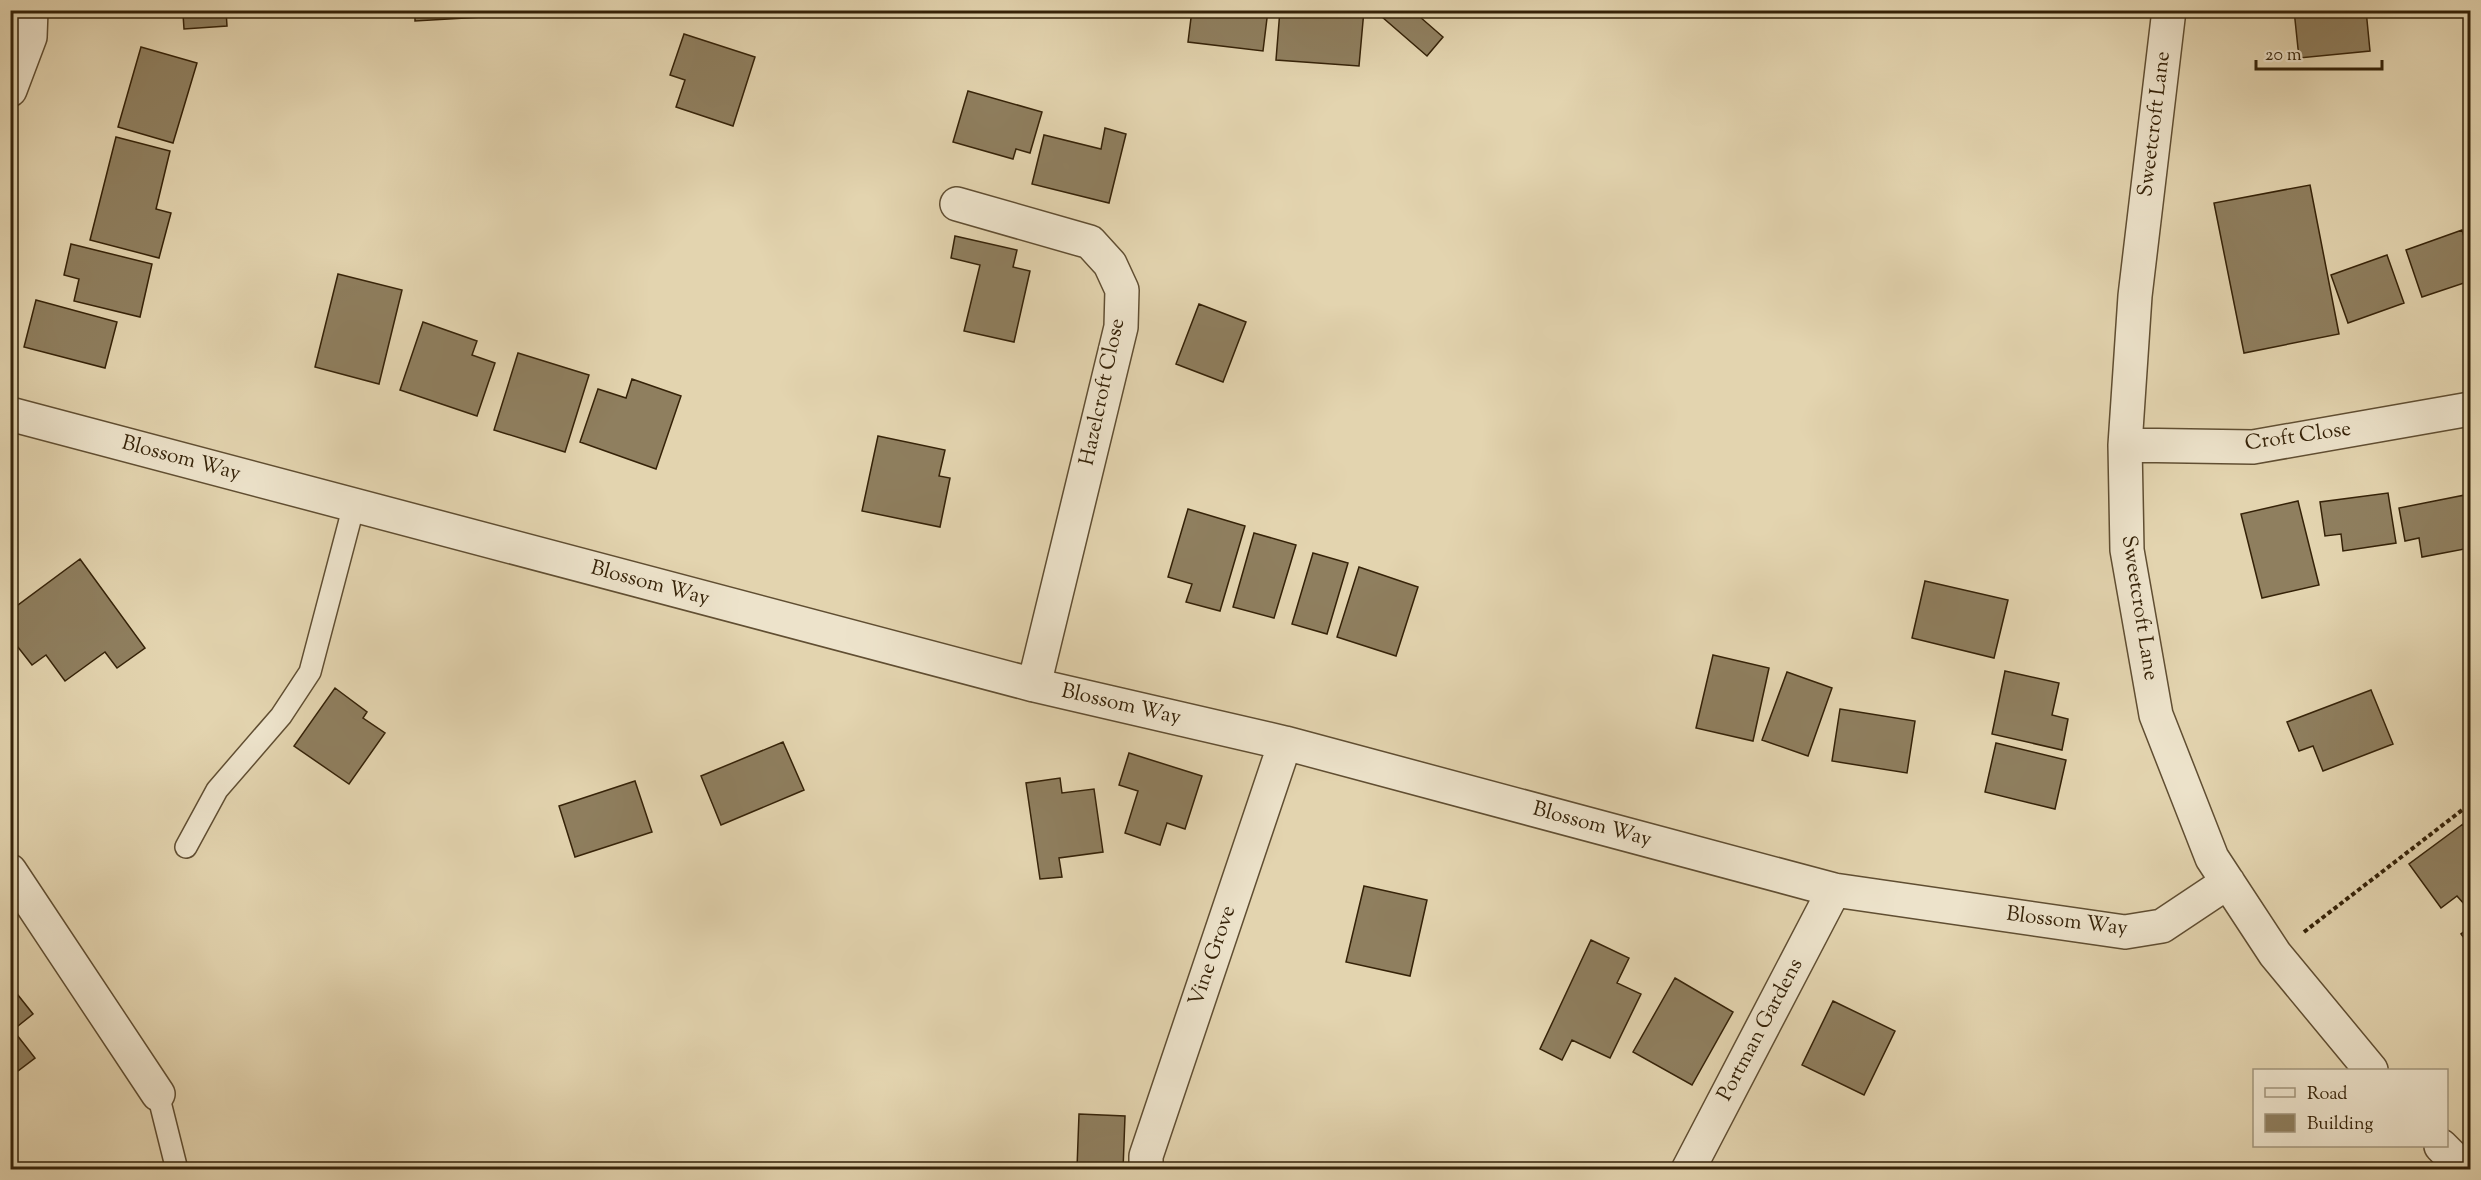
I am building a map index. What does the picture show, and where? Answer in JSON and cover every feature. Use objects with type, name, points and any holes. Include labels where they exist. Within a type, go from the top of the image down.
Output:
[{"type":"street","name":"Sweetcroft Lane","points":[[2169,10],[2135,296],[2125,445],[2127,550],[2156,715],[2211,858],[2275,954],[2369,1069]]},
{"type":"street","points":[[10,90],[24,27]]},
{"type":"street","name":"Hazelcroft Close","points":[[957,204],[1090,242],[1110,264],[1122,290],[1121,327],[1034,685]]},
{"type":"street","name":"Croft Close","points":[[2125,445],[2253,447],[2470,409]]},
{"type":"street","name":"Blossom Way","points":[[10,414],[1034,685],[1285,743],[1834,890],[2125,932],[2162,926],[2228,882]]},
{"type":"street","name":"Vine Grove","points":[[1146,1170],[1146,1156],[1285,743]]},
{"type":"street","points":[[10,871],[158,1094]]},
{"type":"street","name":"Portman Gardens","points":[[1688,1170],[1834,890]]},
{"type":"street","points":[[2442,1147],[2465,1170]]},
{"type":"lane","points":[[186,847],[217,790],[281,716],[310,672],[354,505]]},
{"type":"lane","points":[[158,1094],[177,1170]]},
{"type":"path","points":[[2275,954],[2470,804]]},
{"type":"building","points":[[176,10],[226,10],[227,26],[184,29],[183,14],[176,14]]},
{"type":"building","points":[[415,10],[482,10],[482,17],[415,21]]},
{"type":"building","points":[[1192,10],[1268,10],[1263,51],[1188,42]]},
{"type":"building","points":[[1280,10],[1364,10],[1359,66],[1276,60]]},
{"type":"building","points":[[1374,10],[1425,10],[1420,17],[1443,37],[1427,56]]},
{"type":"building","points":[[2294,10],[2347,12],[2366,10],[2370,51],[2299,58]]},
{"type":"building","points":[[684,34],[755,57],[733,126],[676,107],[685,80],[670,75]]},
{"type":"building","points":[[141,47],[197,63],[173,143],[118,127]]},
{"type":"building","points":[[968,91],[1042,112],[1030,153],[1016,149],[1013,159],[953,142]]},
{"type":"building","points":[[1105,128],[1126,134],[1109,203],[1032,184],[1044,135],[1101,149]]},
{"type":"building","points":[[116,137],[170,151],[156,209],[171,213],[159,258],[90,240]]},
{"type":"building","points":[[2310,185],[2339,334],[2244,353],[2214,203]]},
{"type":"building","points":[[2462,230],[2470,257],[2470,281],[2422,297],[2406,250]]},
{"type":"building","points":[[955,236],[1017,250],[1013,267],[1030,271],[1014,342],[964,331],[980,265],[951,258]]},
{"type":"building","points":[[71,244],[152,264],[140,317],[74,301],[79,279],[64,275]]},
{"type":"building","points":[[2387,255],[2404,303],[2348,323],[2331,275]]},
{"type":"building","points":[[338,274],[402,290],[379,384],[315,367]]},
{"type":"building","points":[[36,300],[117,322],[105,368],[24,347]]},
{"type":"building","points":[[1199,304],[1246,322],[1223,382],[1176,364]]},
{"type":"building","points":[[423,322],[477,341],[472,355],[495,363],[477,416],[400,390]]},
{"type":"building","points":[[518,353],[589,375],[565,452],[494,430]]},
{"type":"building","points":[[632,379],[681,396],[656,469],[580,442],[598,389],[626,398]]},
{"type":"building","points":[[878,436],[945,450],[939,476],[950,478],[940,527],[862,511]]},
{"type":"building","points":[[2388,493],[2396,543],[2343,551],[2341,534],[2325,536],[2320,502]]},
{"type":"building","points":[[2465,495],[2470,523],[2470,548],[2422,557],[2419,538],[2405,541],[2399,508]]},
{"type":"building","points":[[2298,501],[2319,585],[2262,598],[2241,514]]},
{"type":"building","points":[[1188,509],[1245,526],[1220,611],[1186,602],[1192,584],[1168,577]]},
{"type":"building","points":[[1254,533],[1296,545],[1274,618],[1233,607]]},
{"type":"building","points":[[1313,553],[1348,563],[1327,634],[1292,624]]},
{"type":"building","points":[[80,559],[145,648],[117,668],[105,652],[65,681],[46,655],[32,665],[10,637],[10,611]]},
{"type":"building","points":[[1359,567],[1418,587],[1396,656],[1337,637]]},
{"type":"building","points":[[1925,581],[2008,600],[1994,658],[1912,638]]},
{"type":"building","points":[[1713,655],[1769,668],[1753,741],[1696,728]]},
{"type":"building","points":[[2005,671],[2059,683],[2052,715],[2068,719],[2062,750],[1992,734]]},
{"type":"building","points":[[1787,672],[1832,688],[1808,756],[1762,740]]},
{"type":"building","points":[[335,688],[367,712],[363,718],[385,733],[349,784],[294,746]]},
{"type":"building","points":[[2371,690],[2393,744],[2323,771],[2313,746],[2299,751],[2287,722]]},
{"type":"building","points":[[1840,709],[1915,721],[1907,773],[1832,761]]},
{"type":"building","points":[[783,742],[804,790],[721,825],[701,776]]},
{"type":"building","points":[[1996,743],[2066,760],[2055,809],[1985,792]]},
{"type":"building","points":[[1129,753],[1202,776],[1185,829],[1167,823],[1160,845],[1125,833],[1138,791],[1119,785]]},
{"type":"building","points":[[1060,778],[1062,793],[1094,789],[1103,852],[1059,858],[1062,877],[1040,879],[1026,783]]},
{"type":"building","points":[[635,781],[652,832],[575,857],[559,806]]},
{"type":"building","points":[[2463,824],[2470,835],[2470,901],[2465,905],[2457,896],[2441,908],[2409,864]]},
{"type":"building","points":[[1364,886],[1427,900],[1410,976],[1346,962]]},
{"type":"building","points":[[2470,927],[2470,946],[2461,934]]},
{"type":"building","points":[[1591,940],[1629,958],[1617,983],[1641,994],[1610,1058],[1572,1040],[1562,1060],[1540,1049]]},
{"type":"building","points":[[1675,978],[1733,1012],[1692,1085],[1633,1052]]},
{"type":"building","points":[[10,985],[33,1014],[13,1030],[35,1058],[10,1077]]},
{"type":"building","points":[[1833,1001],[1895,1031],[1864,1095],[1802,1065]]},
{"type":"building","points":[[1079,1114],[1125,1116],[1123,1170],[1059,1170],[1060,1167],[1077,1168]]}]
